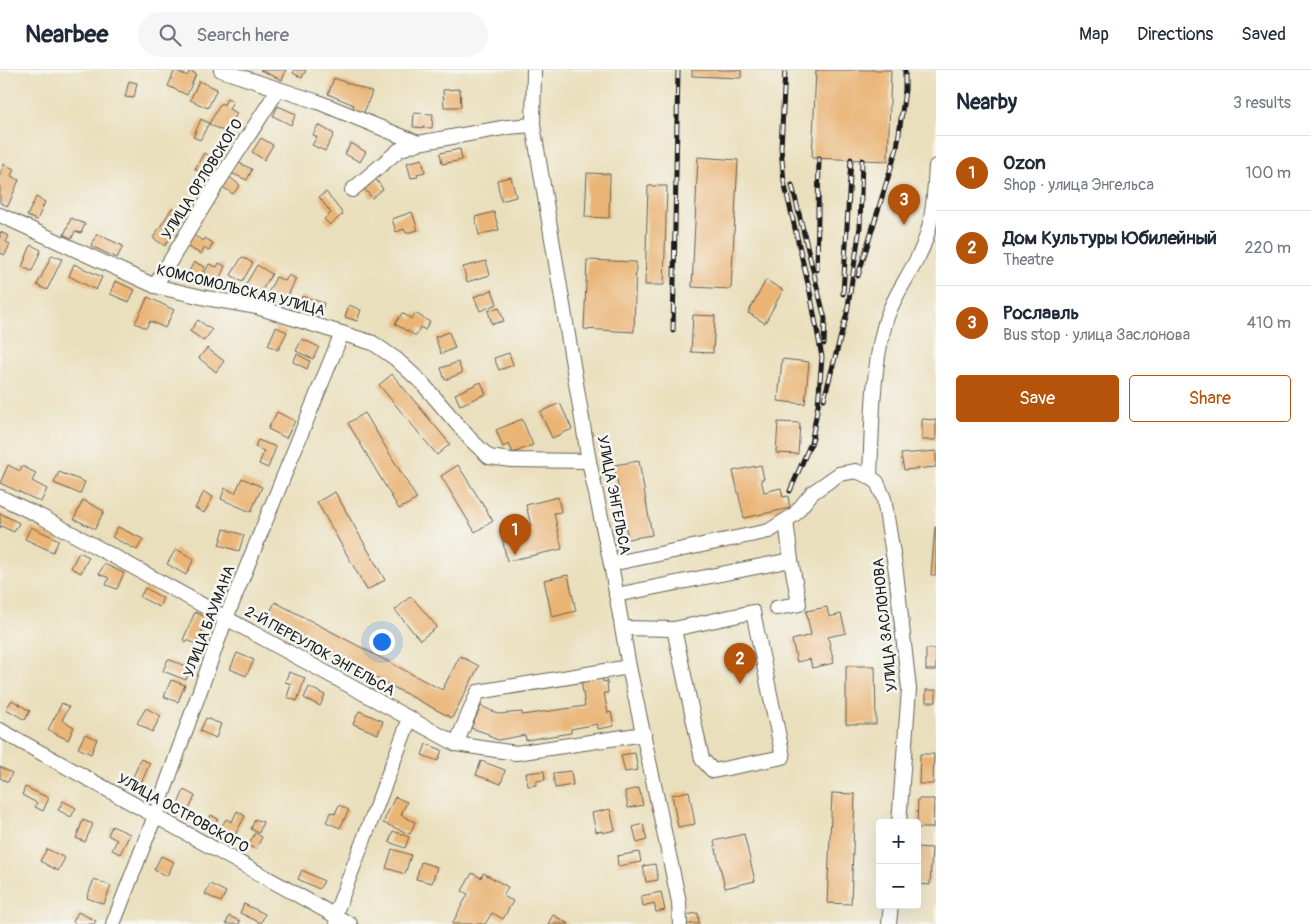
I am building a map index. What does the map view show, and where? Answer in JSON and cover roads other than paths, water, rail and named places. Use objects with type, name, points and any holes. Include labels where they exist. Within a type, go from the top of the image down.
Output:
[{"type":"street","points":[[221,70],[318,102],[418,143]]},
{"type":"street","name":"УЛИЦА ЭНГЕЛЬСА","points":[[534,70],[533,124],[589,460],[678,902],[680,924]]},
{"type":"street","name":"УЛИЦА ОРЛОВСКОГО","points":[[155,286],[215,187],[278,90]]},
{"type":"street","points":[[352,190],[399,150],[418,143],[533,124]]},
{"type":"street","points":[[611,564],[769,531],[794,515],[812,493],[839,474],[856,471],[870,476],[872,416],[882,338],[891,306],[918,258],[933,214],[936,166]]},
{"type":"street","name":"КОМСОМОЛЬСКАЯ УЛИЦА","points":[[0,215],[155,286],[257,308],[373,343],[396,359],[422,383],[489,458],[511,460],[589,460]]},
{"type":"street","name":"УЛИЦА БАУМАНА","points":[[113,924],[155,816],[226,618],[342,333]]},
{"type":"street","name":"УЛИЦА ЗАСЛОНОВА","points":[[870,476],[877,482],[884,499],[896,572],[909,688],[899,819]]},
{"type":"street","name":"2-Й ПЕРЕУЛОК ЭНГЕЛЬСА","points":[[0,498],[40,516],[456,744],[516,753],[644,734]]},
{"type":"street","points":[[776,608],[799,604],[786,521]]},
{"type":"street","points":[[616,595],[791,560]]},
{"type":"street","points":[[622,628],[674,629],[753,612],[783,757],[714,770],[702,759],[674,629]]},
{"type":"street","points":[[456,744],[478,692],[629,666]]},
{"type":"street","points":[[336,919],[410,718]]},
{"type":"street","name":"УЛИЦА ОСТРОВСКОГО","points":[[0,730],[336,919],[350,924]]},
{"type":"street","points":[[889,924],[891,909]]},
{"type":"railway","points":[[673,331],[678,70]]},
{"type":"railway","points":[[785,70],[781,148],[784,182],[810,292],[822,357],[818,405],[811,444]]},
{"type":"railway","points":[[858,276],[897,148],[905,90],[905,70]]},
{"type":"railway","points":[[817,270],[819,158]]},
{"type":"railway","points":[[843,294],[851,159]]},
{"type":"railway","points":[[824,399],[847,313],[860,227],[862,160]]},
{"type":"railway","points":[[792,185],[825,319],[824,344]]},
{"type":"railway","points":[[790,491],[813,438]]},
{"type":"place","name":"Рославль","points":[[904,225]]},
{"type":"place","name":"Ozon","points":[[515,555]]},
{"type":"place","name":"Дом Культуры Юбилейный","points":[[740,684]]}]
